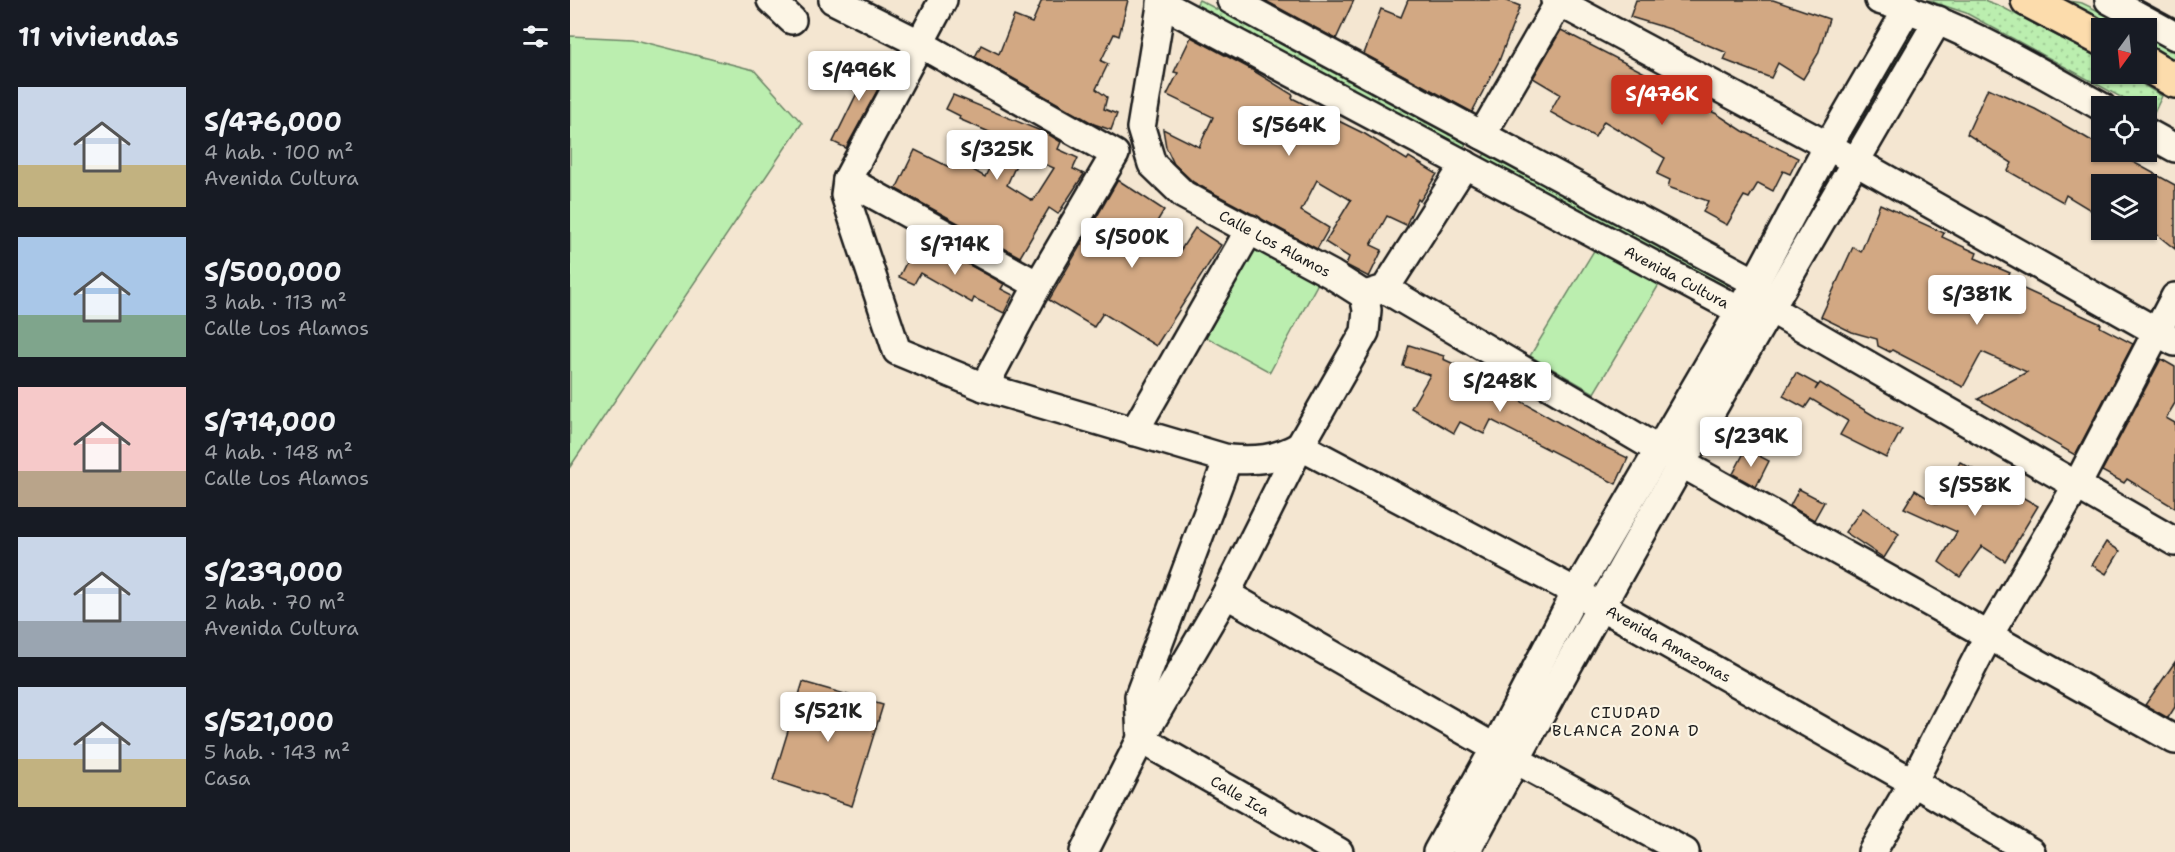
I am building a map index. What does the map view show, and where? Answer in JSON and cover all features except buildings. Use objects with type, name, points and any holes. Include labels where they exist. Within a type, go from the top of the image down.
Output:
[{"type":"main road","points":[[2028,0],[2091,33]]},
{"type":"main road","points":[[2157,70],[2175,81]]},
{"type":"street","points":[[771,0],[792,20]]},
{"type":"street","points":[[832,0],[920,43],[1115,154],[1038,285],[984,387]]},
{"type":"street","points":[[944,0],[847,180],[845,195],[897,351],[984,387],[1228,459],[1260,462],[1286,454],[1300,446]]},
{"type":"street","points":[[1231,0],[1755,282],[1769,308],[2175,542]]},
{"type":"street","points":[[1879,0],[1908,8],[1972,34],[2091,101]]},
{"type":"street","points":[[1482,135],[1557,1],[1828,146],[2166,337]]},
{"type":"street","points":[[2113,1],[2175,36]]},
{"type":"street","name":"Avenida Cultura","points":[[1161,2],[1740,311],[1769,308]]},
{"type":"street","name":"Calle Los Alamos","points":[[1161,2],[1141,128],[1152,164],[1184,195],[1375,292],[2175,740]]},
{"type":"street","points":[[1466,852],[1576,592],[1740,311],[1828,146],[1908,8]]},
{"type":"street","points":[[1437,852],[1506,753],[1599,606],[1769,308],[1938,20]]},
{"type":"street","points":[[2157,137],[2174,145]]},
{"type":"street","points":[[1084,852],[1141,739],[1226,594],[1300,446],[1365,332],[1367,310],[1375,292],[1465,164]]},
{"type":"street","points":[[847,180],[1038,285]]},
{"type":"street","points":[[1134,432],[1250,229]]},
{"type":"street","points":[[1872,852],[1914,782],[1989,635],[2166,337],[2175,297]]},
{"type":"street","name":"Avenida Amazonas","points":[[1300,446],[1576,592],[1914,782],[2031,852]]},
{"type":"street","points":[[1141,739],[1139,696],[1228,459]]},
{"type":"street","points":[[1226,594],[1685,852]]},
{"type":"street","name":"Calle Ica","points":[[1141,739],[1340,852]]},
{"type":"green space","points":[[1199,0],[1469,139],[1462,150],[1194,9]]},
{"type":"green space","points":[[1927,0],[1984,0],[2000,6],[2091,54],[2091,81],[1966,13]]},
{"type":"green space","points":[[2061,0],[2082,3],[2113,18],[2093,18]]},
{"type":"green space","points":[[1911,23],[1922,29],[1865,142],[1853,134]]},
{"type":"green space","points":[[570,36],[632,39],[754,70],[802,123],[570,467]]},
{"type":"green space","points":[[2157,40],[2175,49],[2175,65],[2157,55]]},
{"type":"green space","points":[[2097,84],[2142,84],[2162,96],[2157,107],[2157,96],[2119,96]]},
{"type":"green space","points":[[1488,149],[1729,283],[1726,288],[1481,160]]},
{"type":"green space","points":[[1598,244],[1663,278],[1594,393],[1530,356]]},
{"type":"green space","points":[[1255,249],[1318,283],[1270,372],[1206,337]]},
{"type":"district","name":"CIUDAD BLANCA ZONA D","points":[[1626,721]]}]
